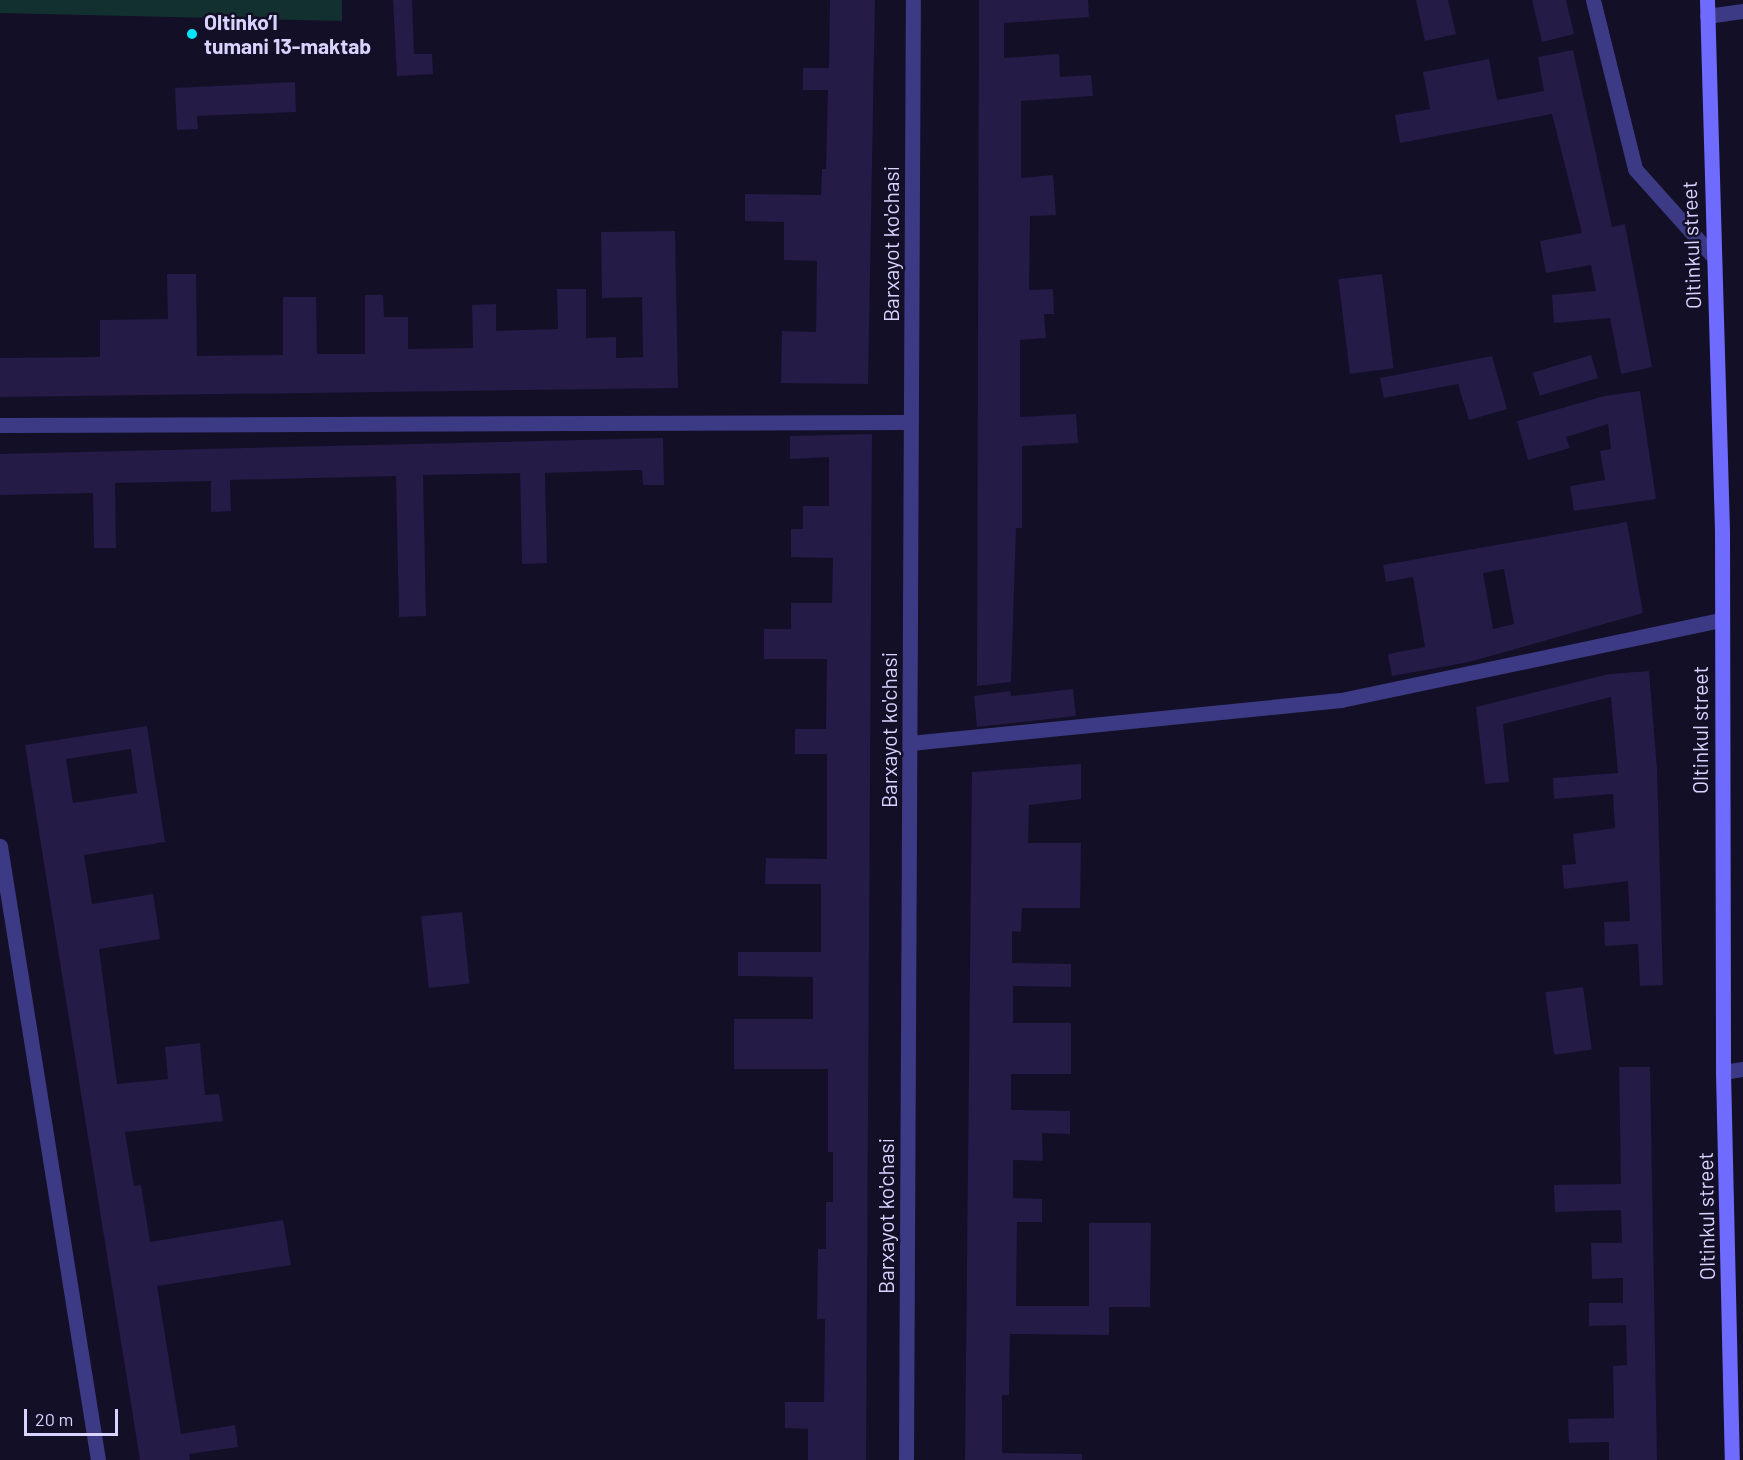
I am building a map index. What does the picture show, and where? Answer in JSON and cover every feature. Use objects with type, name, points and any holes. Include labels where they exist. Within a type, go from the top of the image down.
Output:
[{"type":"main road","name":"Oltinkul street","points":[[1707,8],[1711,254],[1722,532],[1720,620],[1723,1072],[1732,1460]]},
{"type":"street","name":"Barxayot ko'chasi","points":[[906,1460],[913,0]]},
{"type":"street","points":[[1593,0],[1635,169],[1711,254]]},
{"type":"street","points":[[1707,8],[1743,11]]},
{"type":"street","points":[[0,424],[911,422]]},
{"type":"street","points":[[910,743],[1341,700],[1720,620]]},
{"type":"street","points":[[0,846],[98,1460]]},
{"type":"street","points":[[1723,1072],[1743,1069]]},
{"type":"green space","points":[[0,0],[342,0],[342,21],[0,13]]},
{"type":"building","points":[[393,0],[412,0],[414,54],[432,54],[433,74],[397,76]]},
{"type":"building","points":[[830,0],[875,0],[868,384],[781,383],[782,331],[816,332],[817,261],[784,260],[784,222],[745,221],[745,194],[821,195],[822,169],[826,169],[828,90],[803,90],[803,68],[829,68]]},
{"type":"building","points":[[979,0],[1088,0],[1089,17],[1004,23],[1004,58],[1059,54],[1060,77],[1091,75],[1093,96],[1021,101],[1021,178],[1053,175],[1056,215],[1030,216],[1029,290],[1053,289],[1054,314],[1044,314],[1046,338],[1020,340],[1020,417],[1076,414],[1078,443],[1022,446],[1022,528],[1016,528],[1011,682],[977,686]]},
{"type":"building","points":[[1416,0],[1448,0],[1456,34],[1425,41]]},
{"type":"building","points":[[1532,0],[1566,0],[1574,34],[1542,42]]},
{"type":"building","points":[[1573,50],[1612,227],[1625,224],[1652,367],[1621,374],[1610,318],[1554,323],[1552,295],[1596,291],[1591,265],[1546,273],[1540,241],[1582,233],[1552,114],[1400,143],[1395,115],[1430,109],[1423,72],[1489,59],[1497,100],[1544,91],[1538,57]]},
{"type":"building","points":[[295,82],[296,112],[197,116],[198,129],[177,130],[175,88]]},
{"type":"building","points":[[675,231],[678,388],[0,397],[0,358],[100,357],[100,320],[168,319],[167,274],[196,274],[197,356],[283,355],[283,297],[316,297],[317,354],[365,354],[365,295],[383,295],[384,317],[408,317],[408,349],[473,348],[472,305],[496,304],[496,331],[558,329],[557,289],[586,289],[586,338],[616,337],[616,358],[643,357],[642,297],[602,298],[601,232]]},
{"type":"building","points":[[1382,274],[1394,368],[1350,374],[1338,279]]},
{"type":"building","points":[[1591,355],[1598,378],[1540,396],[1533,373]]},
{"type":"building","points":[[1492,356],[1507,409],[1469,420],[1458,384],[1384,398],[1380,378]]},
{"type":"building","points":[[1640,391],[1656,499],[1574,511],[1570,486],[1605,480],[1600,451],[1611,449],[1608,424],[1566,437],[1570,448],[1528,460],[1517,421],[1604,396]]},
{"type":"building","points":[[872,434],[866,1460],[808,1460],[808,1429],[785,1428],[785,1402],[824,1402],[825,1319],[817,1319],[818,1249],[826,1249],[826,1202],[833,1202],[833,1152],[828,1152],[828,1069],[734,1069],[734,1019],[813,1019],[813,977],[738,976],[738,952],[821,952],[821,884],[765,884],[766,858],[827,859],[827,754],[795,754],[795,729],[826,729],[827,659],[764,659],[764,629],[791,629],[791,603],[832,603],[833,558],[791,557],[791,529],[803,529],[803,506],[829,506],[829,457],[790,459],[790,436]]},
{"type":"building","points":[[663,438],[664,485],[643,485],[642,470],[545,473],[547,563],[522,564],[520,473],[423,475],[426,616],[399,617],[396,476],[230,480],[231,511],[211,512],[211,481],[115,483],[116,548],[94,548],[93,493],[0,495],[0,454]]},
{"type":"building","points":[[1627,522],[1643,613],[1469,662],[1392,676],[1388,654],[1425,647],[1413,577],[1386,582],[1383,565]],"holes":[[[1504,569],[1514,624],[1493,629],[1483,573]]]},
{"type":"building","points":[[1649,671],[1657,769],[1663,985],[1640,986],[1638,944],[1605,946],[1604,922],[1630,921],[1628,881],[1564,889],[1562,865],[1576,864],[1573,834],[1615,828],[1613,794],[1554,799],[1553,778],[1618,773],[1611,697],[1503,724],[1509,782],[1485,784],[1476,707],[1609,674]]},
{"type":"building","points":[[1073,689],[1076,716],[977,727],[974,696],[1010,691],[1011,696]]},
{"type":"building","points":[[147,726],[165,842],[84,855],[92,904],[153,894],[160,939],[99,949],[117,1084],[168,1079],[165,1047],[200,1043],[205,1095],[219,1094],[223,1121],[125,1132],[134,1186],[141,1185],[150,1242],[283,1220],[291,1265],[157,1286],[181,1434],[235,1425],[238,1447],[189,1454],[190,1460],[140,1460],[25,745]],"holes":[[[131,749],[137,793],[73,803],[66,759]]]},
{"type":"building","points":[[1081,764],[1081,799],[1029,805],[1028,843],[1081,843],[1080,908],[1022,908],[1021,932],[1012,931],[1012,963],[1071,964],[1071,987],[1013,986],[1013,1023],[1071,1023],[1071,1074],[1011,1074],[1011,1110],[1070,1111],[1070,1134],[1042,1133],[1043,1161],[1013,1160],[1013,1198],[1042,1199],[1042,1222],[1017,1222],[1016,1306],[1089,1306],[1089,1223],[1151,1223],[1150,1307],[1109,1307],[1109,1335],[1010,1334],[1009,1395],[1002,1395],[1002,1453],[1082,1454],[1082,1460],[965,1460],[972,772]]},
{"type":"building","points":[[462,912],[470,984],[429,988],[421,916]]},
{"type":"building","points":[[1583,987],[1592,1049],[1554,1055],[1545,992]]},
{"type":"building","points":[[1619,1067],[1650,1067],[1657,1460],[1609,1460],[1609,1442],[1569,1443],[1568,1419],[1614,1418],[1613,1366],[1627,1365],[1626,1325],[1589,1326],[1589,1303],[1623,1303],[1623,1278],[1592,1279],[1591,1243],[1622,1243],[1621,1210],[1555,1212],[1554,1185],[1621,1184]]},
{"type":"place","name":"Oltinko’l tumani 13-maktab","points":[[192,34]]}]
